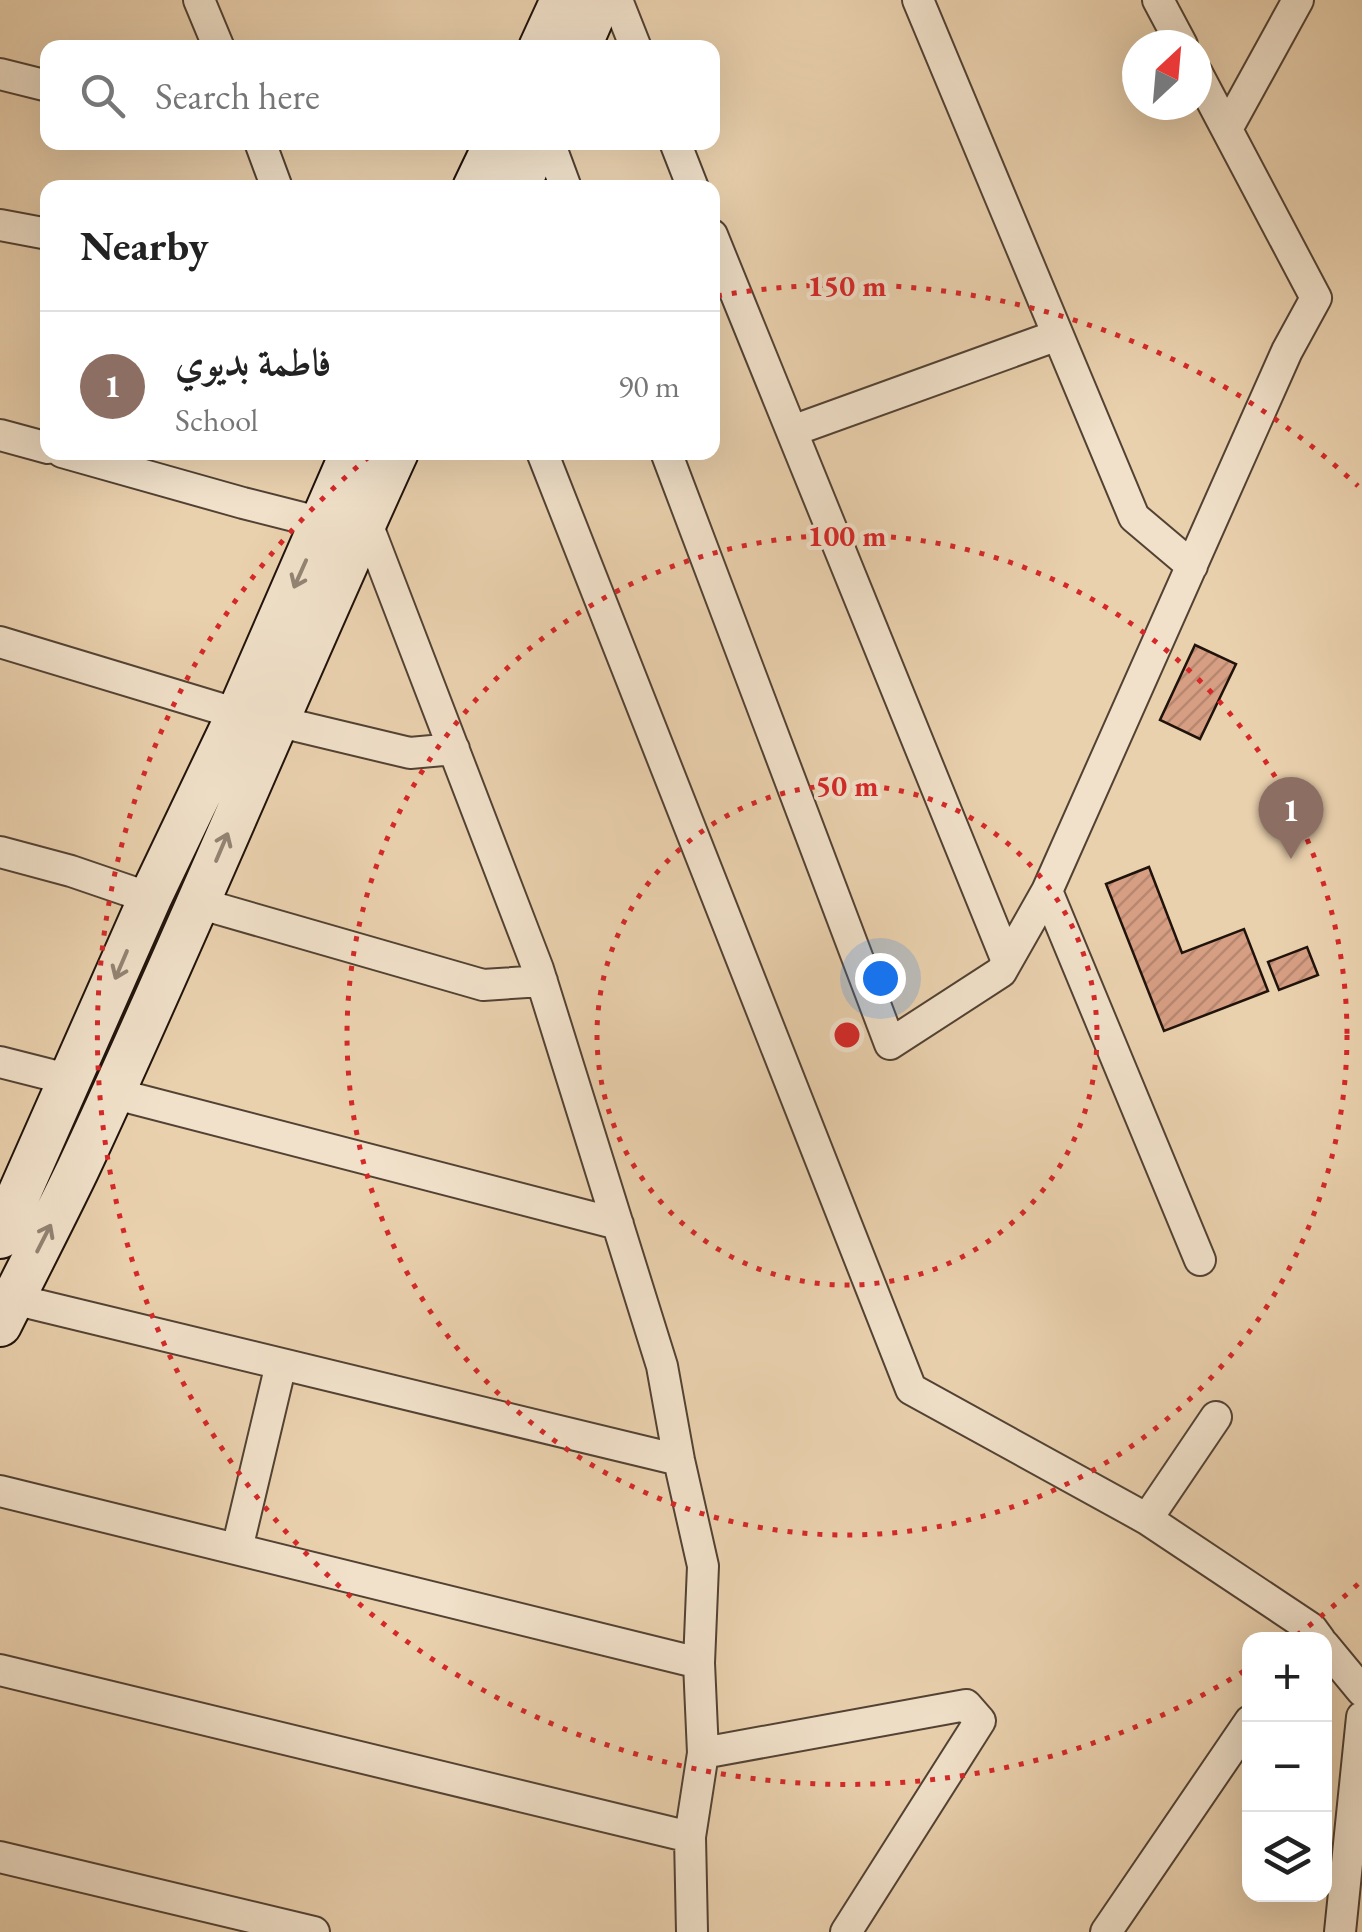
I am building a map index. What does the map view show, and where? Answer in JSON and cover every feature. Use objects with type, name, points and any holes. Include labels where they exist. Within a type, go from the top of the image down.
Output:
[{"type":"street","points":[[198,0],[216,40]]},
{"type":"street","points":[[544,40],[562,0]]},
{"type":"street","points":[[582,40],[600,0]]},
{"type":"street","points":[[617,0],[633,40]]},
{"type":"street","points":[[918,0],[1134,517],[1192,566]]},
{"type":"street","points":[[1158,0],[1174,30]]},
{"type":"street","points":[[1227,129],[1298,0]]},
{"type":"street","points":[[0,74],[40,84]]},
{"type":"street","points":[[669,460],[890,1044],[1001,972],[1047,891],[1288,351],[1316,298],[1212,101]]},
{"type":"street","points":[[263,150],[274,180]]},
{"type":"street","points":[[478,180],[492,150]]},
{"type":"street","points":[[521,180],[535,150]]},
{"type":"street","points":[[551,150],[563,180]]},
{"type":"street","points":[[678,150],[690,180]]},
{"type":"street","points":[[0,225],[40,232]]},
{"type":"street","points":[[720,255],[1007,960]]},
{"type":"street","points":[[792,431],[1058,335]]},
{"type":"street","points":[[0,435],[40,446]]},
{"type":"street","points":[[91,460],[322,523]]},
{"type":"street","points":[[349,460],[322,523],[198,903],[76,1172],[6,1312],[281,1364],[679,1460]]},
{"type":"street","points":[[0,1237],[150,898],[257,718],[366,521],[393,460]]},
{"type":"street","points":[[545,460],[911,1389],[1148,1519],[1307,1632]]},
{"type":"street","points":[[366,521],[542,981],[662,1366],[702,1566],[699,1663],[703,1753],[690,1837],[692,1932]]},
{"type":"street","points":[[0,642],[257,718],[410,753],[454,749]]},
{"type":"street","points":[[0,852],[150,898]]},
{"type":"street","points":[[1047,891],[1200,1260]]},
{"type":"street","points":[[198,903],[483,985],[542,981]]},
{"type":"street","points":[[0,1062],[71,1080]]},
{"type":"street","points":[[112,1093],[618,1224]]},
{"type":"street","points":[[237,1550],[281,1364]]},
{"type":"street","points":[[1148,1519],[1216,1416]]},
{"type":"street","points":[[0,1491],[699,1663]]},
{"type":"street","points":[[1332,1657],[1362,1691]]},
{"type":"street","points":[[0,1670],[690,1837]]},
{"type":"street","points":[[703,1753],[966,1705],[980,1721],[846,1932]]},
{"type":"street","points":[[1340,1932],[1362,1717]]},
{"type":"street","points":[[1106,1932],[1249,1722]]},
{"type":"street","points":[[0,1856],[314,1932]]},
{"type":"building","points":[[1195,645],[1236,664],[1200,739],[1160,720]]},
{"type":"building","points":[[1149,867],[1182,953],[1244,929],[1268,991],[1164,1031],[1106,884]]},
{"type":"building","points":[[1307,947],[1318,975],[1279,990],[1268,962]]},
{"type":"place","name":"فاطمة بديوي","points":[[1291,859]]}]
